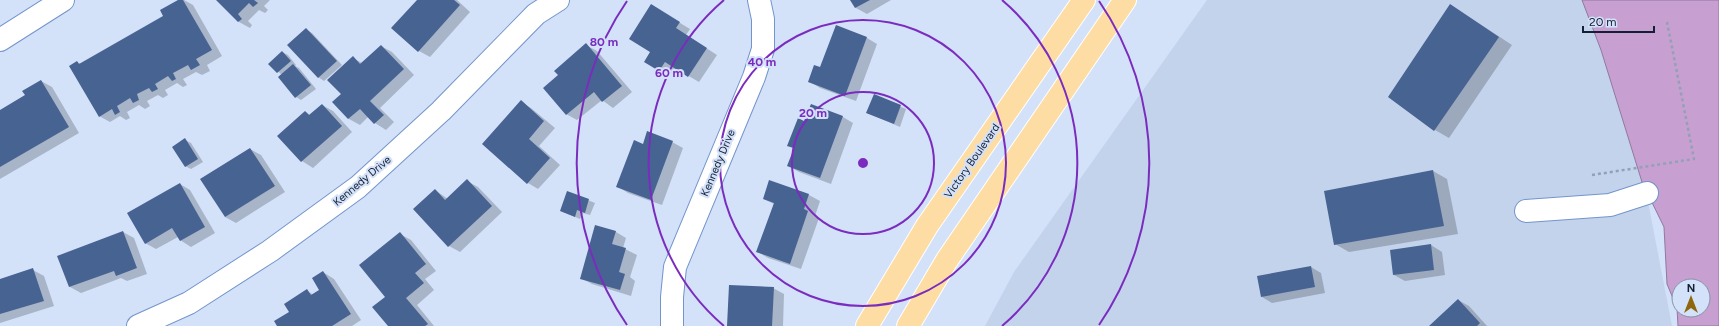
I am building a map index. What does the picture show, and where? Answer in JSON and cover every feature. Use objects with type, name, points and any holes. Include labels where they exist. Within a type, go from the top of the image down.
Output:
[{"type":"main road","name":"Victory Boulevard","points":[[867,326],[927,226],[1084,0]]},
{"type":"main road","points":[[908,326],[947,260],[1125,0]]},
{"type":"street","points":[[0,40],[63,0]]},
{"type":"street","name":"Kennedy Drive","points":[[138,326],[189,303],[270,251],[358,187],[441,111],[536,14],[558,0]]},
{"type":"street","name":"Kennedy Drive","points":[[672,326],[672,297],[675,267],[754,77],[763,49],[763,19],[759,0]]},
{"type":"street","points":[[1526,211],[1610,205],[1647,193]]},
{"type":"path","points":[[1592,175],[1694,160],[1667,22]]},
{"type":"shaded area","points":[[1207,0],[1609,0],[1672,326],[985,326],[1014,272]]},
{"type":"shaded area","points":[[1582,0],[1719,0],[1719,326],[1678,326],[1678,318],[1711,318],[1711,278],[1671,278],[1671,294],[1667,284],[1664,227],[1642,182],[1601,50]]},
{"type":"building","points":[[178,0],[183,0],[212,50],[196,59],[200,65],[191,70],[188,65],[173,73],[176,79],[172,81],[168,76],[155,84],[158,89],[152,92],[149,88],[137,94],[139,100],[133,103],[130,98],[117,106],[120,112],[115,115],[112,109],[99,117],[69,66],[77,61],[79,64],[163,16],[160,10]]},
{"type":"building","points":[[216,0],[254,0],[258,3],[253,7],[249,3],[238,14],[242,19],[238,22]]},
{"type":"building","points":[[417,0],[454,0],[460,5],[418,52],[391,28]]},
{"type":"building","points":[[850,0],[870,0],[855,8]]},
{"type":"building","points":[[651,4],[680,22],[676,28],[707,48],[688,77],[665,62],[659,71],[644,62],[650,52],[629,39]]},
{"type":"building","points":[[1450,4],[1499,37],[1434,131],[1388,97]]},
{"type":"building","points":[[836,25],[867,37],[845,96],[808,82],[814,65],[820,67]]},
{"type":"building","points":[[306,28],[337,61],[318,78],[287,45]]},
{"type":"building","points":[[586,43],[622,86],[602,102],[594,92],[566,115],[543,88],[558,75],[554,71]]},
{"type":"building","points":[[381,45],[404,69],[370,101],[384,115],[374,124],[360,109],[348,119],[332,102],[341,94],[327,80],[353,56],[360,64]]},
{"type":"building","points":[[282,51],[291,61],[277,73],[268,64]]},
{"type":"building","points":[[293,64],[311,85],[295,98],[278,77]]},
{"type":"building","points":[[41,80],[69,127],[0,167],[0,110],[25,95],[22,91]]},
{"type":"building","points":[[874,94],[901,105],[894,124],[866,113]]},
{"type":"building","points":[[521,100],[544,121],[529,139],[550,158],[527,184],[482,144]]},
{"type":"building","points":[[322,104],[342,126],[301,162],[277,136],[305,111],[309,115]]},
{"type":"building","points":[[811,104],[843,116],[820,178],[787,166],[794,148],[787,146],[798,118],[804,121]]},
{"type":"building","points":[[647,131],[673,141],[651,200],[616,187],[634,140],[643,144]]},
{"type":"building","points":[[185,138],[198,159],[185,167],[172,147]]},
{"type":"building","points":[[250,148],[275,186],[225,217],[200,179]]},
{"type":"building","points":[[1433,170],[1444,226],[1334,245],[1324,191]]},
{"type":"building","points":[[467,179],[492,206],[448,247],[413,209],[435,189],[445,200]]},
{"type":"building","points":[[769,180],[809,194],[804,209],[808,211],[790,264],[756,252],[774,203],[763,199]]},
{"type":"building","points":[[180,183],[205,227],[180,241],[172,228],[145,244],[127,213]]},
{"type":"building","points":[[567,191],[589,199],[585,213],[577,210],[575,217],[560,211]]},
{"type":"building","points":[[595,225],[616,231],[612,244],[626,248],[619,272],[625,274],[620,290],[580,279]]},
{"type":"building","points":[[123,231],[137,268],[116,276],[114,271],[69,287],[57,256]]},
{"type":"building","points":[[400,232],[426,264],[415,273],[424,283],[406,298],[428,324],[425,326],[388,326],[372,307],[385,297],[359,265]]},
{"type":"building","points":[[1431,244],[1434,270],[1393,275],[1390,250]]},
{"type":"building","points":[[1311,266],[1315,287],[1261,297],[1257,276]]},
{"type":"building","points":[[33,268],[44,301],[0,314],[0,279]]},
{"type":"building","points":[[323,271],[351,314],[332,326],[277,326],[274,321],[289,312],[284,304],[307,289],[311,295],[319,290],[312,278]]},
{"type":"building","points":[[729,285],[774,287],[772,326],[727,326]]},
{"type":"building","points":[[1458,299],[1480,323],[1477,326],[1429,326]]}]
